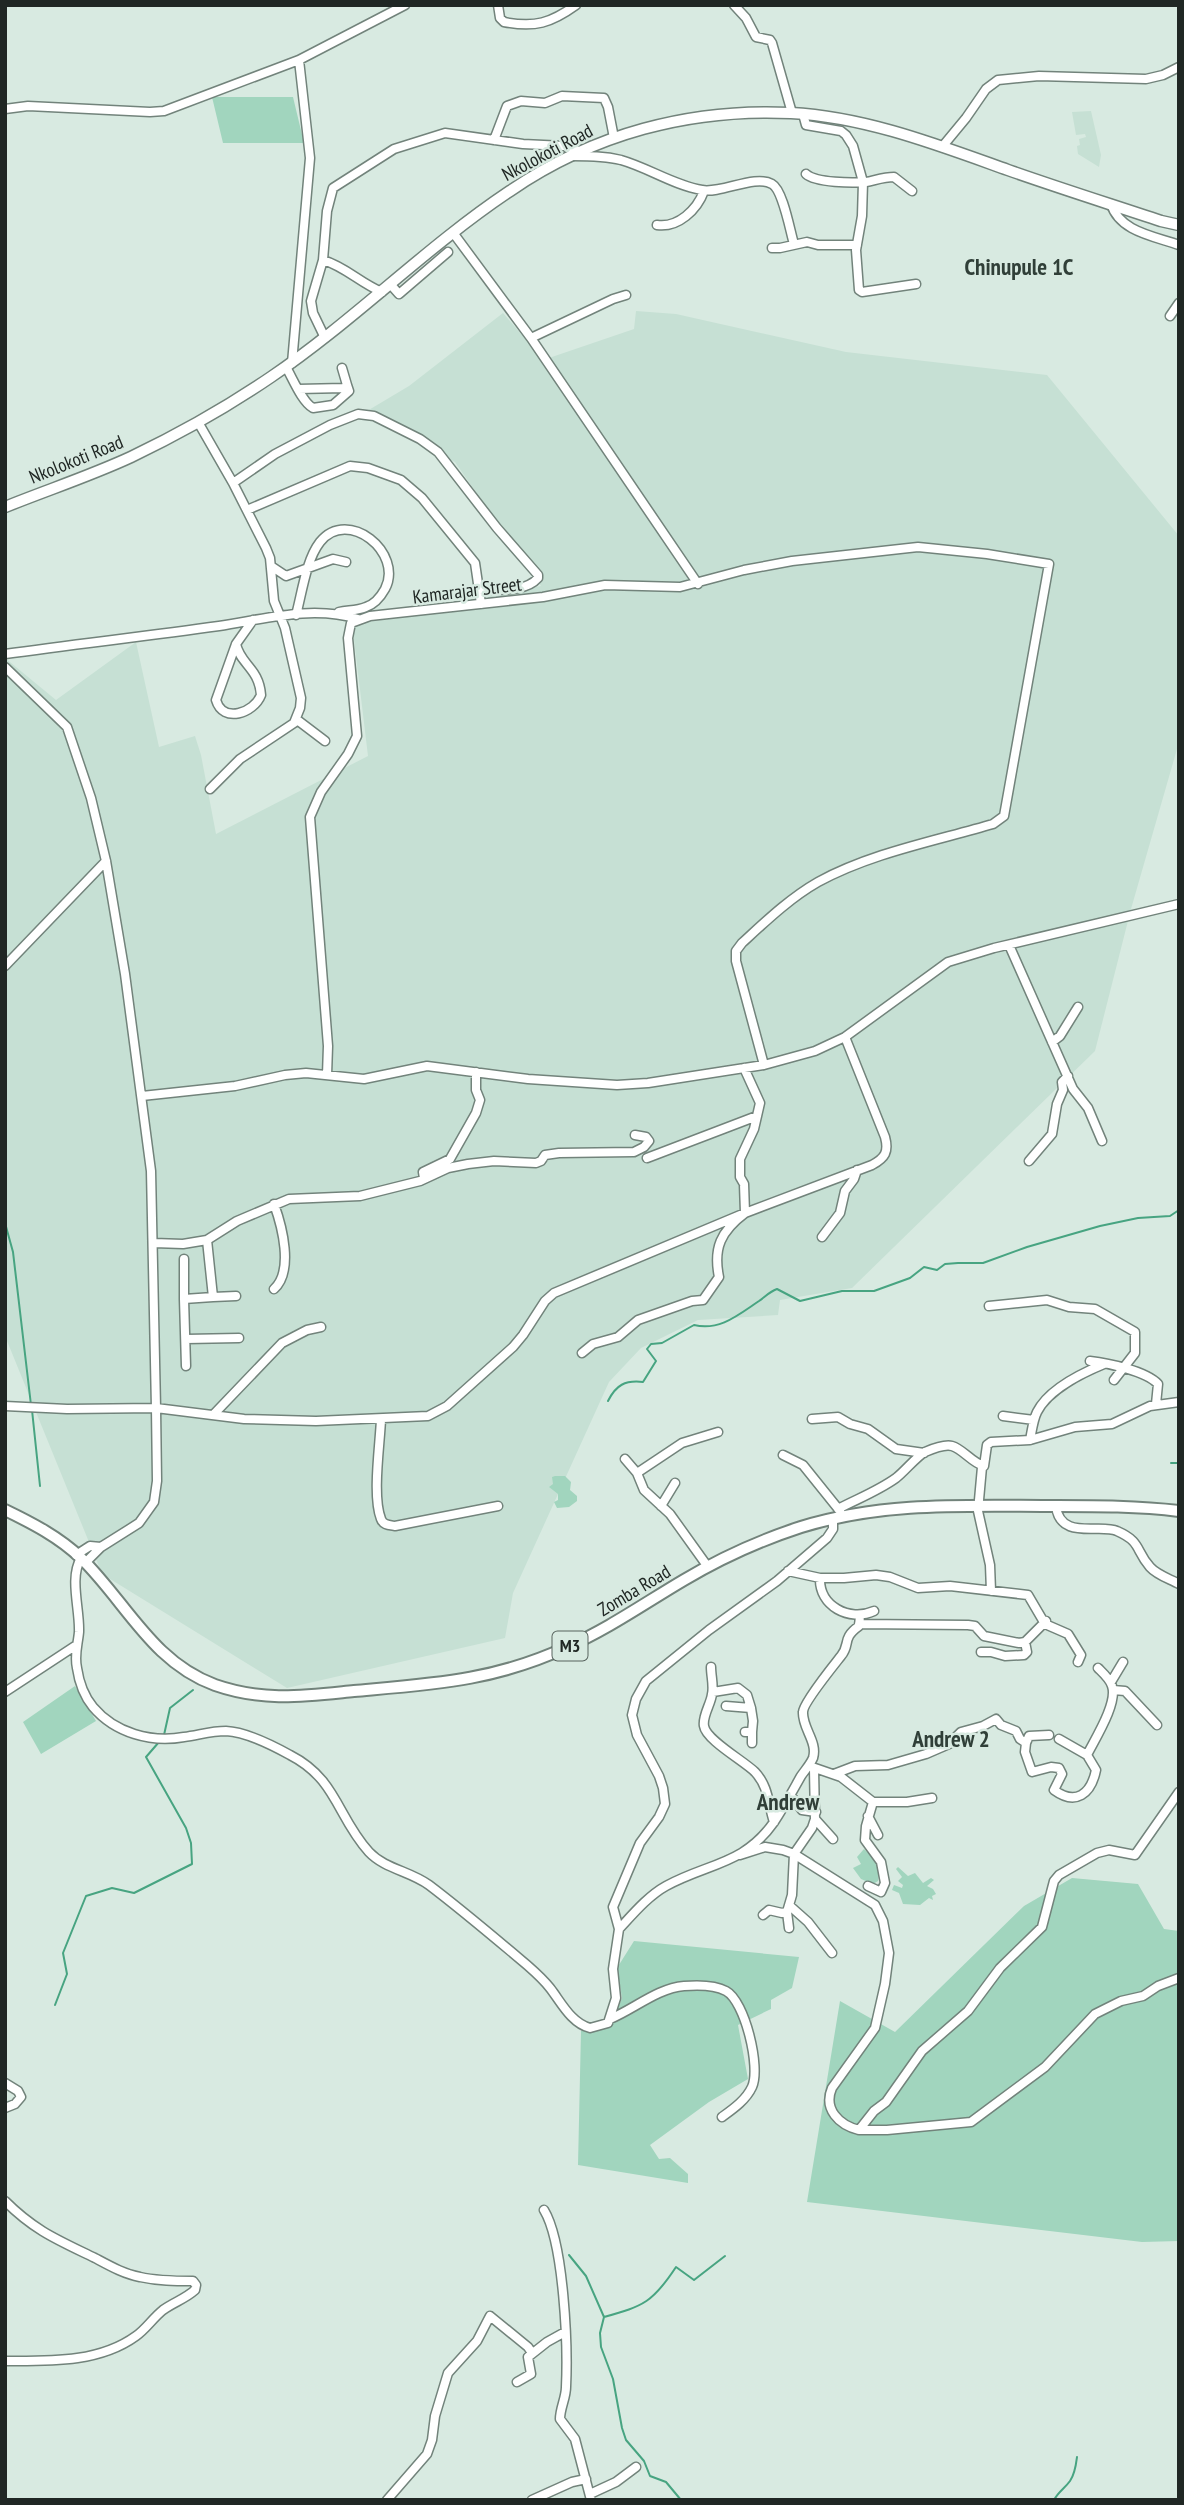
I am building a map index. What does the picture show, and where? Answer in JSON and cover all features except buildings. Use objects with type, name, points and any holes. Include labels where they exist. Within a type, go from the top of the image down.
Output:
[{"type":"highway","name":"Zomba Road","points":[[5,1510],[44,1530],[81,1559],[146,1638],[183,1669],[235,1691],[273,1698],[438,1685],[510,1669],[583,1640],[708,1566],[767,1539],[838,1515],[902,1507],[978,1504],[1086,1505],[1179,1511]]},
{"type":"main road","name":"Nkolokoti Road","points":[[5,507],[130,458],[198,422],[289,365],[509,191],[574,154],[614,138],[684,119],[724,113],[797,114],[861,124],[942,147],[1179,225]]},
{"type":"street","points":[[5,109],[28,106],[164,111],[299,60],[405,5]]},
{"type":"street","points":[[498,5],[500,18],[504,22],[540,25],[576,5]]},
{"type":"street","points":[[734,5],[746,18],[756,37],[772,43],[797,114],[807,125],[833,129],[846,135],[853,146],[863,182],[862,216],[857,245],[860,292],[916,284]]},
{"type":"street","points":[[299,60],[310,158],[289,365],[306,403],[317,408],[333,405],[349,391],[342,368]]},
{"type":"street","points":[[942,147],[986,89],[998,80],[1039,76],[1146,79],[1179,67]]},
{"type":"street","points":[[494,140],[506,106],[521,101],[545,103],[562,96],[604,98],[614,138]]},
{"type":"street","points":[[325,338],[311,307],[323,260],[327,211],[333,188],[386,153],[436,134],[564,146],[574,154],[621,160],[659,177],[704,191],[750,182],[765,182],[774,185],[794,244]]},
{"type":"street","points":[[806,174],[815,179],[863,182],[894,177],[912,191]]},
{"type":"street","points":[[657,225],[670,224],[681,219],[696,206],[704,191]]},
{"type":"street","points":[[1111,204],[1116,216],[1127,227],[1179,245]]},
{"type":"street","points":[[454,233],[531,338],[698,584]]},
{"type":"street","points":[[772,248],[807,242],[818,245],[857,245]]},
{"type":"street","points":[[391,285],[399,294],[448,253]]},
{"type":"street","points":[[323,260],[348,270],[366,286],[382,292]]},
{"type":"street","points":[[531,338],[626,295]]},
{"type":"street","points":[[1170,316],[1179,303]]},
{"type":"street","points":[[298,388],[337,389],[347,385]]},
{"type":"street","points":[[233,483],[275,454],[330,425],[358,414],[374,416],[420,439],[438,452],[496,528],[538,575],[531,584],[507,590],[478,590]]},
{"type":"street","points":[[198,422],[266,548],[271,566],[274,601],[282,614],[301,698],[296,719],[286,729],[240,759],[210,789]]},
{"type":"street","points":[[247,510],[343,468],[355,466],[401,480],[422,498],[475,563],[481,604]]},
{"type":"street","points":[[5,654],[282,614],[296,615],[334,614],[361,609],[376,602],[390,578],[388,561],[369,537],[348,530],[334,532],[322,540],[309,567],[296,615]]},
{"type":"street","name":"Kamarajar Street","points":[[334,614],[358,619],[543,597],[605,585],[680,587],[792,561],[918,547],[1049,564],[1004,816],[993,824],[879,858],[834,875],[800,894],[742,943],[736,951],[736,961],[764,1065]]},
{"type":"street","points":[[271,566],[286,576],[333,559],[346,562]]},
{"type":"street","points":[[327,1075],[328,1046],[310,817],[317,799],[357,736],[348,632],[351,623],[358,619]]},
{"type":"street","points":[[236,644],[238,654],[254,672],[261,695],[259,701],[241,713],[227,714],[219,708],[216,700],[236,644],[253,620]]},
{"type":"street","points":[[5,667],[61,719],[70,732],[91,798],[106,860],[151,1171],[157,1481],[154,1502],[139,1523],[101,1547],[90,1546],[76,1573],[79,1628],[75,1646],[76,1667],[84,1692],[91,1704],[113,1724],[139,1736],[165,1739],[207,1731],[229,1731],[257,1740],[305,1763],[324,1781],[358,1837],[376,1858],[429,1885],[540,1977],[580,2024],[590,2028],[599,2027],[662,1992],[683,1986],[711,1987],[730,1993],[736,2000],[747,2028],[755,2072],[749,2091],[722,2117]]},
{"type":"street","points":[[296,719],[326,741]]},
{"type":"street","points":[[5,966],[106,860]]},
{"type":"street","points":[[142,1096],[234,1086],[285,1075],[327,1075],[364,1079],[427,1066],[591,1085],[617,1085],[648,1083],[764,1065],[815,1051],[845,1037],[948,962],[1179,904]]},
{"type":"street","points":[[1009,945],[1073,1089],[1088,1108],[1102,1141]]},
{"type":"street","points":[[1052,1042],[1060,1036],[1079,1007]]},
{"type":"street","points":[[5,1406],[156,1408],[266,1419],[381,1419],[428,1416],[441,1411],[513,1347],[545,1301],[554,1293],[745,1213],[880,1161],[887,1151],[885,1137],[845,1037]]},
{"type":"street","points":[[744,1068],[760,1103],[754,1129],[740,1159],[745,1213]]},
{"type":"street","points":[[424,1178],[423,1172],[450,1160],[477,1113],[480,1100],[476,1090],[476,1072]]},
{"type":"street","points":[[1029,1161],[1052,1134],[1057,1104],[1063,1090],[1062,1082],[1068,1076]]},
{"type":"street","points":[[647,1158],[757,1116]]},
{"type":"street","points":[[154,1243],[183,1244],[207,1240],[237,1221],[289,1199],[360,1196],[468,1164],[494,1161],[539,1163],[545,1155],[559,1153],[634,1152],[649,1141],[646,1137],[635,1135]]},
{"type":"street","points":[[822,1237],[841,1213],[845,1191],[857,1170]]},
{"type":"street","points":[[274,1204],[285,1241],[284,1275],[274,1289]]},
{"type":"street","points":[[582,1353],[593,1344],[618,1337],[638,1320],[692,1301],[703,1300],[719,1277],[715,1257],[720,1241],[734,1221],[745,1213]]},
{"type":"street","points":[[207,1240],[213,1297]]},
{"type":"street","points":[[184,1259],[187,1366]]},
{"type":"street","points":[[184,1298],[236,1296]]},
{"type":"street","points":[[989,1306],[1039,1299],[1069,1307],[1095,1309],[1135,1332],[1135,1353],[1114,1380]]},
{"type":"street","points":[[214,1415],[282,1343],[307,1330],[321,1327]]},
{"type":"street","points":[[186,1339],[239,1338]]},
{"type":"street","points":[[1090,1361],[1141,1372],[1157,1382],[1159,1388],[1156,1404]]},
{"type":"street","points":[[1030,1440],[1034,1420],[1048,1396],[1104,1364]]},
{"type":"street","points":[[991,1591],[990,1565],[986,1556],[978,1504],[982,1466],[985,1465],[989,1443],[1030,1440],[1075,1427],[1112,1424],[1156,1404],[1179,1402]]},
{"type":"street","points":[[1003,1416],[1034,1420]]},
{"type":"street","points":[[812,1419],[838,1417],[868,1429],[895,1448],[925,1452],[950,1446],[982,1466]]},
{"type":"street","points":[[381,1419],[378,1497],[384,1523],[395,1526],[498,1506]]},
{"type":"street","points":[[637,1473],[682,1443],[718,1433]]},
{"type":"street","points":[[610,2019],[616,1998],[613,1969],[619,1929],[613,1910],[615,1902],[640,1843],[665,1804],[663,1788],[637,1735],[632,1715],[636,1699],[646,1681],[829,1536],[838,1515],[888,1484],[925,1452]]},
{"type":"street","points":[[783,1455],[803,1465],[838,1515]]},
{"type":"street","points":[[625,1459],[637,1473],[644,1490],[672,1517],[708,1566]]},
{"type":"street","points":[[661,1506],[675,1483]]},
{"type":"street","points":[[1056,1506],[1062,1520],[1073,1527],[1086,1530],[1110,1528],[1122,1534],[1139,1546],[1150,1567],[1179,1584]]},
{"type":"street","points":[[788,1571],[820,1578],[872,1574],[890,1577],[918,1588],[950,1586],[1028,1595],[1039,1616],[1046,1621],[1045,1624],[1071,1636],[1081,1655],[1078,1662]]},
{"type":"street","points":[[820,1578],[820,1590],[829,1604],[859,1620],[968,1625],[975,1626],[984,1636],[1025,1642]]},
{"type":"street","points":[[789,1928],[788,1909],[794,1854],[812,1828],[815,1815],[813,1747],[803,1717],[803,1707],[824,1681],[834,1662],[842,1656],[848,1636],[859,1620],[874,1611]]},
{"type":"street","points":[[1025,1642],[1046,1621]]},
{"type":"street","points":[[981,1653],[1024,1655],[1027,1652],[1025,1642]]},
{"type":"street","points":[[5,1692],[75,1646]]},
{"type":"street","points":[[1087,1755],[1112,1702],[1112,1686],[1122,1662]]},
{"type":"street","points":[[711,1667],[713,1692],[705,1728],[761,1779],[769,1797],[768,1807],[774,1822]]},
{"type":"street","points":[[1098,1668],[1112,1686],[1125,1691],[1157,1724]]},
{"type":"street","points":[[713,1692],[738,1688],[747,1696],[753,1721],[748,1732],[752,1743]]},
{"type":"street","points":[[726,1706],[751,1708]]},
{"type":"street","points":[[834,1774],[855,1766],[888,1765],[926,1754],[949,1744],[961,1732],[983,1726],[993,1719],[1016,1731],[1020,1739],[1027,1743]]},
{"type":"street","points":[[1049,1735],[1029,1736],[1025,1752],[1032,1772],[1051,1767],[1059,1769],[1062,1774],[1054,1790],[1063,1796],[1077,1797],[1088,1791],[1096,1770],[1087,1755],[1059,1739]]},
{"type":"street","points":[[740,1855],[761,1839],[812,1767]]},
{"type":"street","points":[[812,1767],[834,1774],[873,1802],[907,1802],[932,1798]]},
{"type":"street","points":[[859,2130],[874,2111],[886,2102],[922,2051],[968,2011],[1000,1968],[1042,1927],[1054,1881],[1059,1875],[1097,1853],[1109,1850],[1135,1855],[1179,1791]]},
{"type":"street","points":[[792,1796],[802,1810],[815,1815],[833,1839]]},
{"type":"street","points":[[868,1886],[881,1892],[885,1881],[880,1860],[866,1845],[865,1840],[873,1802]]},
{"type":"street","points":[[868,1816],[878,1835]]},
{"type":"street","points":[[619,1929],[643,1904],[666,1886],[765,1847],[794,1854],[875,1905],[889,1946],[889,1965],[875,2028],[832,2088],[828,2099],[836,2116],[846,2125],[859,2130],[971,2122],[1045,2067],[1095,2014],[1121,2001],[1143,1996],[1158,1986],[1179,1978]]},
{"type":"street","points":[[763,1914],[769,1910],[782,1913],[788,1909]]},
{"type":"street","points":[[788,1909],[808,1922],[832,1953]]},
{"type":"street","points":[[5,2083],[18,2091],[20,2097],[15,2104],[5,2108]]},
{"type":"street","points":[[5,2201],[21,2217],[50,2238],[110,2267],[136,2277],[160,2281],[193,2281],[196,2285],[195,2290],[185,2299],[162,2311],[137,2336],[102,2354],[35,2361],[5,2361]]},
{"type":"street","points":[[544,2210],[555,2240],[562,2292],[566,2386],[560,2420],[575,2439],[590,2497],[636,2467]]},
{"type":"street","points":[[387,2500],[427,2454],[448,2372],[477,2342],[490,2316],[532,2353]]},
{"type":"street","points":[[517,2382],[531,2374],[528,2357],[565,2332]]},
{"type":"street","points":[[532,2500],[572,2482],[586,2479]]},
{"type":"shaded area","points":[[1091,111],[1101,155],[1099,167],[1078,154],[1079,139],[1086,137],[1085,134],[1076,135],[1072,112]]},
{"type":"shaded area","points":[[636,311],[676,314],[846,352],[1047,375],[1179,536],[1179,742],[1131,909],[1095,1051],[852,1288],[780,1300],[778,1315],[698,1320],[641,1348],[609,1382],[513,1593],[505,1638],[287,1688],[102,1574],[5,1336],[5,658],[56,700],[136,642],[159,747],[195,736],[216,834],[368,756],[352,623],[541,586],[455,462],[362,414],[409,386],[503,313],[539,355],[546,359],[634,329]]},
{"type":"green space","points":[[212,97],[293,97],[304,143],[223,143]]},
{"type":"green space","points":[[565,1476],[571,1482],[570,1490],[577,1496],[577,1501],[569,1507],[557,1508],[554,1502],[558,1500],[558,1494],[549,1487],[553,1484],[552,1477]]},
{"type":"green space","points":[[75,1686],[96,1721],[41,1754],[23,1722]]},
{"type":"green space","points":[[864,1849],[880,1864],[878,1881],[873,1884],[861,1879],[853,1868],[861,1864],[857,1857]]},
{"type":"green space","points":[[898,1867],[908,1876],[915,1873],[923,1883],[931,1878],[934,1880],[927,1886],[936,1894],[932,1896],[933,1900],[929,1898],[920,1905],[903,1904],[899,1893],[892,1890],[894,1885],[902,1888],[903,1885],[898,1881],[902,1877],[896,1869]]},
{"type":"green space","points":[[1072,1878],[1138,1884],[1164,1929],[1179,1931],[1179,2241],[1142,2242],[807,2202],[840,2001],[895,2032],[1024,1906]]},
{"type":"green space","points":[[634,1941],[799,1957],[792,1988],[771,2000],[771,2009],[738,2025],[748,2079],[709,2102],[650,2145],[659,2159],[670,2158],[688,2174],[688,2183],[578,2165],[581,2031],[613,2021],[622,1998],[617,1968]]},
{"type":"waterway","points":[[608,1401],[622,1385],[643,1382],[656,1361],[647,1349],[651,1344],[662,1343],[694,1325],[720,1324],[777,1289],[800,1301],[842,1291],[874,1291],[910,1278],[924,1267],[937,1270],[945,1264],[983,1263],[1100,1226],[1138,1218],[1170,1216],[1179,1210]]},
{"type":"waterway","points":[[5,1223],[13,1252],[31,1405]]},
{"type":"waterway","points":[[32,1410],[40,1486]]},
{"type":"waterway","points":[[1171,1463],[1179,1463]]},
{"type":"waterway","points":[[164,1735],[170,1708],[193,1690]]},
{"type":"waterway","points":[[55,2005],[67,1974],[63,1953],[86,1896],[112,1888],[134,1893],[192,1864],[191,1843],[186,1828],[146,1757],[159,1742]]},
{"type":"waterway","points":[[569,2255],[586,2276],[604,2317],[600,2333],[601,2347],[613,2379],[626,2440],[644,2461],[650,2476],[666,2482],[681,2500]]},
{"type":"waterway","points":[[604,2317],[646,2301],[661,2288],[676,2267],[694,2280],[725,2256]]},
{"type":"waterway","points":[[1054,2500],[1072,2478],[1077,2457]]},
{"type":"district","name":"Chinupule 1C","points":[[1019,267]]},
{"type":"district","name":"Andrew 2","points":[[951,1739]]},
{"type":"district","name":"Andrew","points":[[788,1802]]}]
